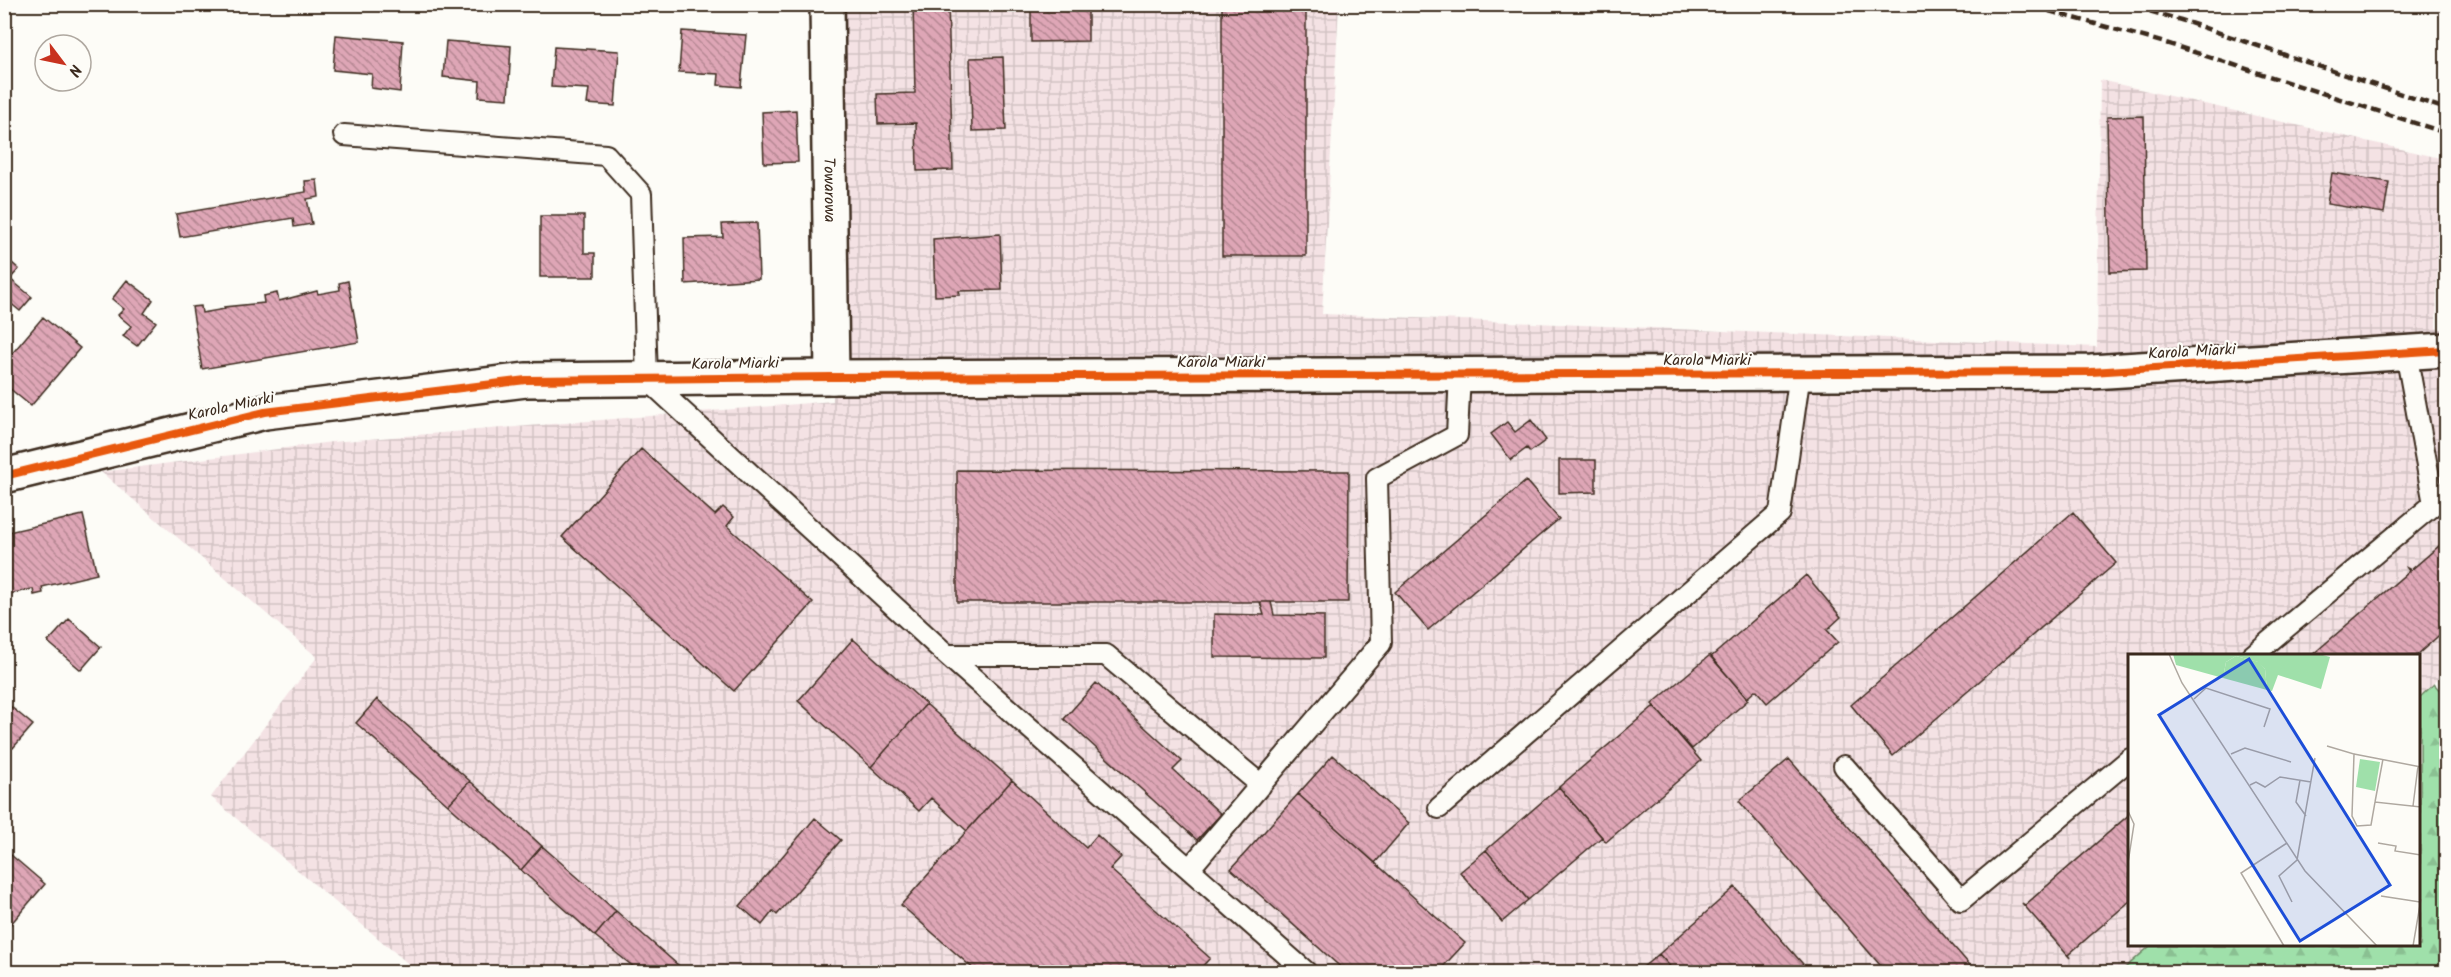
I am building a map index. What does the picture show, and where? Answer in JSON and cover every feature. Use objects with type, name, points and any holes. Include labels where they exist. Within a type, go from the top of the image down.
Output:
[{"type":"street","name":"Towarowa","points":[[826,4],[832,377]]},
{"type":"street","name":"Karola Miarki","points":[[4,476],[265,412],[526,380],[2091,372],[2446,350]]},
{"type":"lane","points":[[344,135],[606,155],[641,194],[647,379],[947,655],[1306,972]]},
{"type":"lane","points":[[2254,654],[2440,498],[2406,353]]},
{"type":"lane","points":[[1439,807],[1780,513],[1800,373]]},
{"type":"lane","points":[[1190,868],[1382,643],[1377,478],[1457,435],[1460,374]]},
{"type":"lane","points":[[947,655],[1106,655],[1261,785]]},
{"type":"lane","points":[[1844,766],[1961,900],[2128,761]]},
{"type":"shaded area","points":[[840,5],[1339,5],[1322,314],[2097,347],[2100,80],[2440,158],[2436,328],[2446,330],[2446,672],[2421,696],[2421,654],[2128,654],[2128,947],[2149,947],[2121,972],[418,972],[211,797],[317,657],[101,472],[332,442],[833,401]]},
{"type":"green space","points":[[2434,684],[2446,697],[2446,972],[2129,972],[2124,969],[2149,947],[2421,947],[2421,696]]},
{"type":"building","points":[[913,4],[948,4],[953,170],[917,171],[916,123],[878,124],[877,94],[915,93]]},
{"type":"building","points":[[1031,4],[1088,4],[1088,41],[1031,42]]},
{"type":"building","points":[[1222,4],[1306,4],[1306,256],[1222,256]]},
{"type":"building","points":[[682,31],[746,35],[741,87],[718,85],[719,74],[679,72]]},
{"type":"building","points":[[336,35],[403,41],[400,92],[371,88],[372,74],[333,70]]},
{"type":"building","points":[[446,41],[511,46],[508,99],[479,97],[480,81],[443,77]]},
{"type":"building","points":[[554,47],[619,51],[615,106],[587,104],[589,89],[551,87]]},
{"type":"building","points":[[1003,57],[1006,130],[972,131],[970,58]]},
{"type":"building","points":[[796,110],[798,162],[764,163],[762,112]]},
{"type":"building","points":[[2144,116],[2146,271],[2110,272],[2107,117]]},
{"type":"building","points":[[2332,173],[2389,182],[2384,213],[2327,204]]},
{"type":"building","points":[[317,180],[319,197],[307,199],[312,224],[294,227],[293,218],[180,237],[176,214],[306,192],[305,181]]},
{"type":"building","points":[[540,216],[584,216],[584,253],[595,253],[595,277],[540,277]]},
{"type":"building","points":[[757,223],[759,279],[685,284],[684,238],[723,237],[722,224]]},
{"type":"building","points":[[1000,234],[1002,290],[959,291],[960,295],[935,296],[933,239]]},
{"type":"building","points":[[4,256],[19,269],[10,279],[32,297],[20,311],[4,298]]},
{"type":"building","points":[[127,280],[153,300],[144,313],[156,322],[137,346],[123,336],[131,326],[118,315],[124,309],[112,299]]},
{"type":"building","points":[[348,281],[359,342],[202,369],[192,307],[201,306],[202,313],[225,309],[224,307],[264,303],[263,296],[277,293],[279,301],[317,291],[318,294],[340,290],[339,283]]},
{"type":"building","points":[[43,317],[80,348],[31,406],[4,384],[4,363]]},
{"type":"building","points":[[1531,420],[1546,440],[1530,452],[1527,448],[1511,460],[1491,434],[1507,422],[1515,432]]},
{"type":"building","points":[[641,449],[715,515],[723,507],[734,517],[727,526],[813,603],[734,691],[562,537]]},
{"type":"building","points":[[1559,460],[1596,460],[1596,492],[1559,493]]},
{"type":"building","points":[[957,470],[1349,471],[1348,602],[957,602]]},
{"type":"building","points":[[1526,481],[1559,519],[1428,630],[1395,592]]},
{"type":"building","points":[[2073,512],[2116,563],[1893,756],[1851,705]]},
{"type":"building","points":[[83,515],[97,574],[42,587],[43,593],[34,595],[33,589],[4,595],[4,533]]},
{"type":"building","points":[[2446,540],[2446,629],[2418,654],[2313,654],[2409,571],[2407,568],[2411,570]]},
{"type":"building","points":[[1806,575],[1841,617],[1827,630],[1838,642],[1767,703],[1756,690],[1747,698],[1711,657]]},
{"type":"building","points":[[1260,602],[1271,602],[1274,615],[1324,616],[1324,658],[1214,657],[1214,614],[1264,615]]},
{"type":"building","points":[[69,619],[101,647],[81,670],[48,642]]},
{"type":"building","points":[[853,639],[926,704],[871,767],[798,701]]},
{"type":"building","points":[[1710,655],[1748,700],[1692,749],[1652,704]]},
{"type":"building","points":[[1096,683],[1182,761],[1173,770],[1221,814],[1197,840],[1064,719]]},
{"type":"building","points":[[377,699],[470,781],[448,805],[356,723]]},
{"type":"building","points":[[4,701],[33,725],[13,748],[4,741]]},
{"type":"building","points":[[926,704],[1012,780],[967,831],[931,798],[919,811],[871,767]]},
{"type":"building","points":[[1654,706],[1701,761],[1606,842],[1559,787]]},
{"type":"building","points":[[1333,755],[1409,823],[1375,863],[1298,794]]},
{"type":"building","points":[[1789,759],[1976,972],[1886,972],[1739,801]]},
{"type":"building","points":[[1012,780],[1086,848],[1097,835],[1121,857],[1110,869],[1210,958],[1197,972],[977,972],[901,905]]},
{"type":"building","points":[[470,781],[542,846],[521,870],[448,805]]},
{"type":"building","points":[[1559,787],[1602,837],[1528,900],[1486,850]]},
{"type":"building","points":[[1298,794],[1465,943],[1438,972],[1346,972],[1231,869]]},
{"type":"building","points":[[2128,816],[2128,903],[2068,955],[2070,958],[2022,903],[2025,905]]},
{"type":"building","points":[[815,818],[841,840],[777,915],[773,911],[762,925],[740,906]]},
{"type":"building","points":[[542,846],[616,911],[595,936],[521,870]]},
{"type":"building","points":[[4,849],[45,884],[4,932]]},
{"type":"building","points":[[1486,850],[1528,900],[1502,922],[1460,872]]},
{"type":"building","points":[[1735,887],[1810,972],[1675,972],[1659,954]]},
{"type":"building","points":[[616,911],[686,972],[640,972],[595,936]]},
{"type":"building","points":[[1659,954],[1675,972],[1637,972]]},
{"type":"railway","points":[[2023,4],[2169,44],[2446,133]]},
{"type":"railway","points":[[2124,4],[2181,20],[2446,109]]},
{"type":"cycle path","points":[[4,476],[265,412],[526,380],[2091,372],[2446,350]]}]
